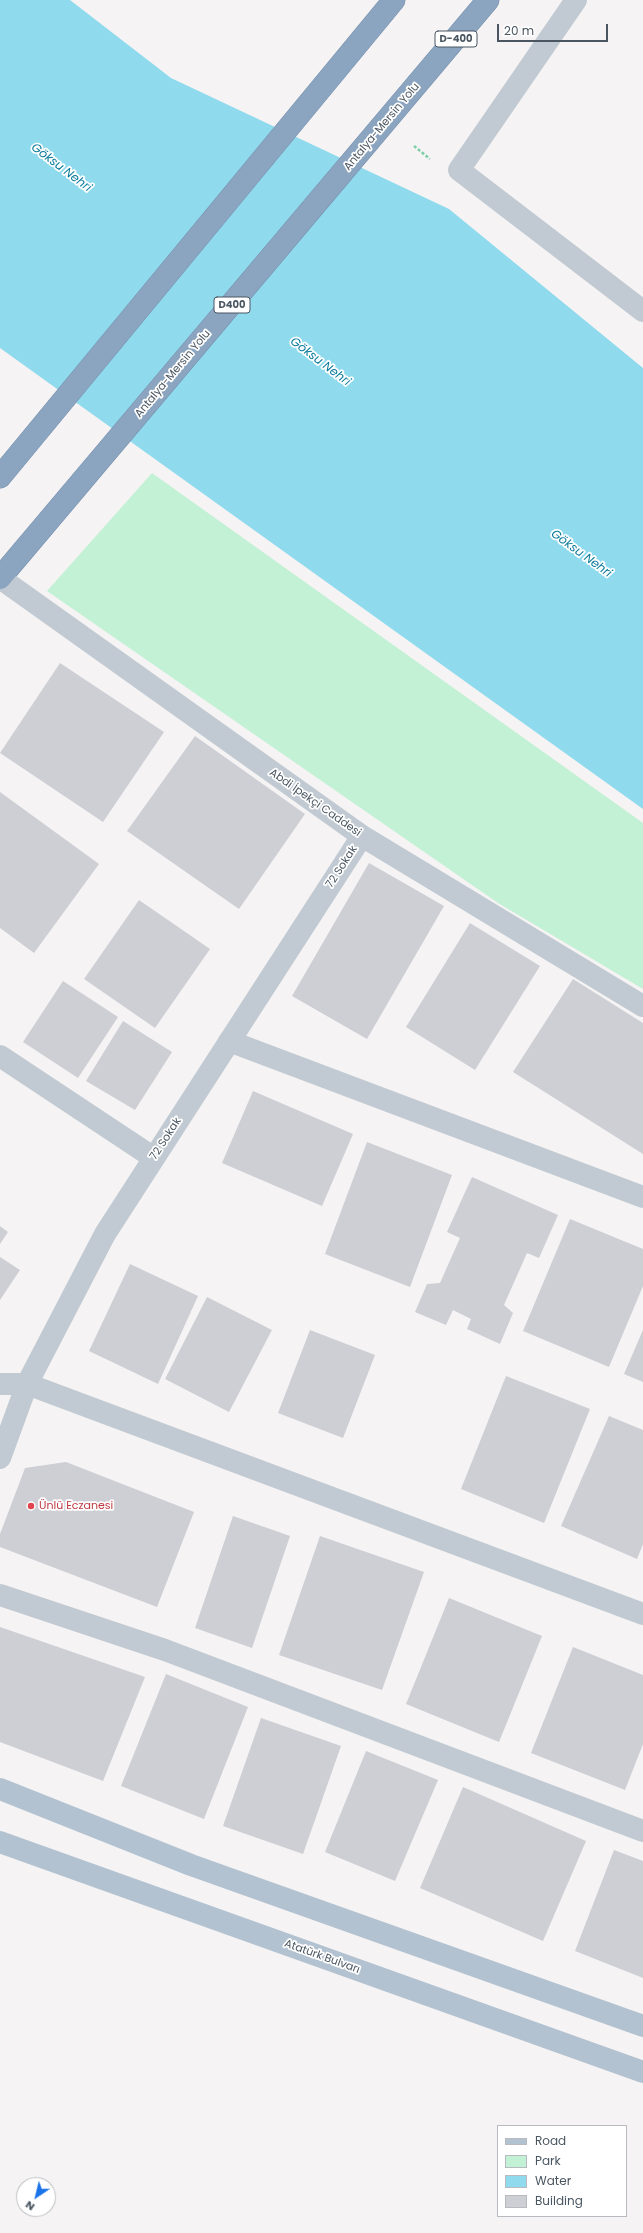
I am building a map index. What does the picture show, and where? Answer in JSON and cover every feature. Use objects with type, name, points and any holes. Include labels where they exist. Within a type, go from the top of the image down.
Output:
[{"type":"highway","points":[[0,477],[394,0]]},
{"type":"highway","name":"D-400","points":[[423,78],[488,0]]},
{"type":"highway","name":"Antalya-Mersin Yolu","points":[[0,578],[423,78]]},
{"type":"main road","points":[[0,1789],[192,1864],[643,2026]]},
{"type":"main road","name":"Atatürk Bulvarı","points":[[0,1842],[643,2072]]},
{"type":"street","points":[[576,0],[459,170],[643,311]]},
{"type":"street","name":"Abdi İpekçi Caddesi","points":[[0,578],[362,836],[643,1006]]},
{"type":"street","name":"72 Sokak","points":[[0,1458],[27,1384],[105,1234],[362,836]]},
{"type":"street","points":[[230,1041],[643,1197]]},
{"type":"street","points":[[0,1056],[154,1158]]},
{"type":"street","points":[[0,1384],[27,1384],[643,1614]]},
{"type":"street","points":[[0,1595],[164,1650],[643,1831]]},
{"type":"green space","points":[[152,473],[643,823],[643,989],[498,903],[47,591]]},
{"type":"water","name":"Göksu Nehri","points":[[0,0],[70,0],[171,78],[449,209],[643,368],[643,809],[0,348]]},
{"type":"building","points":[[60,663],[164,732],[103,822],[0,753]]},
{"type":"building","points":[[195,736],[305,814],[239,909],[127,831]]},
{"type":"building","points":[[0,792],[99,864],[34,953],[0,928]]},
{"type":"building","points":[[369,863],[444,906],[367,1039],[292,996]]},
{"type":"building","points":[[139,900],[210,949],[155,1028],[84,979]]},
{"type":"building","points":[[470,923],[540,966],[475,1070],[406,1027]]},
{"type":"building","points":[[573,979],[643,1023],[643,1154],[513,1072]]},
{"type":"building","points":[[63,981],[118,1017],[78,1078],[23,1042]]},
{"type":"building","points":[[123,1021],[172,1052],[135,1110],[86,1081]]},
{"type":"building","points":[[253,1091],[353,1134],[322,1206],[222,1163]]},
{"type":"building","points":[[367,1142],[452,1175],[410,1287],[325,1254]]},
{"type":"building","points":[[472,1177],[558,1215],[539,1258],[527,1253],[504,1305],[513,1313],[500,1344],[467,1329],[471,1319],[453,1310],[446,1325],[415,1312],[427,1284],[440,1283],[460,1238],[447,1232]]},
{"type":"building","points":[[570,1219],[643,1249],[643,1286],[609,1367],[523,1331]]},
{"type":"building","points":[[0,1226],[8,1232],[0,1244]]},
{"type":"building","points":[[0,1257],[20,1270],[0,1300]]},
{"type":"building","points":[[130,1264],[198,1296],[158,1384],[89,1351]]},
{"type":"building","points":[[207,1297],[272,1330],[229,1412],[165,1379]]},
{"type":"building","points":[[310,1330],[375,1355],[343,1438],[278,1413]]},
{"type":"building","points":[[643,1330],[643,1382],[624,1374]]},
{"type":"building","points":[[506,1376],[590,1409],[544,1523],[461,1489]]},
{"type":"building","points":[[609,1416],[643,1430],[643,1544],[637,1559],[561,1526]]},
{"type":"building","points":[[66,1462],[194,1512],[157,1607],[0,1547],[0,1534],[25,1468]]},
{"type":"building","points":[[233,1516],[290,1536],[252,1648],[195,1628]]},
{"type":"building","points":[[320,1536],[424,1572],[382,1690],[279,1655]]},
{"type":"building","points":[[449,1598],[542,1636],[499,1742],[406,1704]]},
{"type":"building","points":[[0,1627],[145,1677],[103,1781],[0,1742]]},
{"type":"building","points":[[573,1647],[643,1675],[643,1744],[625,1790],[531,1753]]},
{"type":"building","points":[[166,1674],[248,1707],[204,1819],[121,1786]]},
{"type":"building","points":[[261,1718],[341,1746],[303,1854],[223,1826]]},
{"type":"building","points":[[366,1751],[438,1780],[395,1881],[325,1852]]},
{"type":"building","points":[[463,1787],[586,1841],[543,1941],[420,1888]]},
{"type":"building","points":[[614,1850],[643,1861],[643,1978],[575,1951]]},
{"type":"place","name":"Ünlü Eczanesi","points":[[31,1506]]}]
